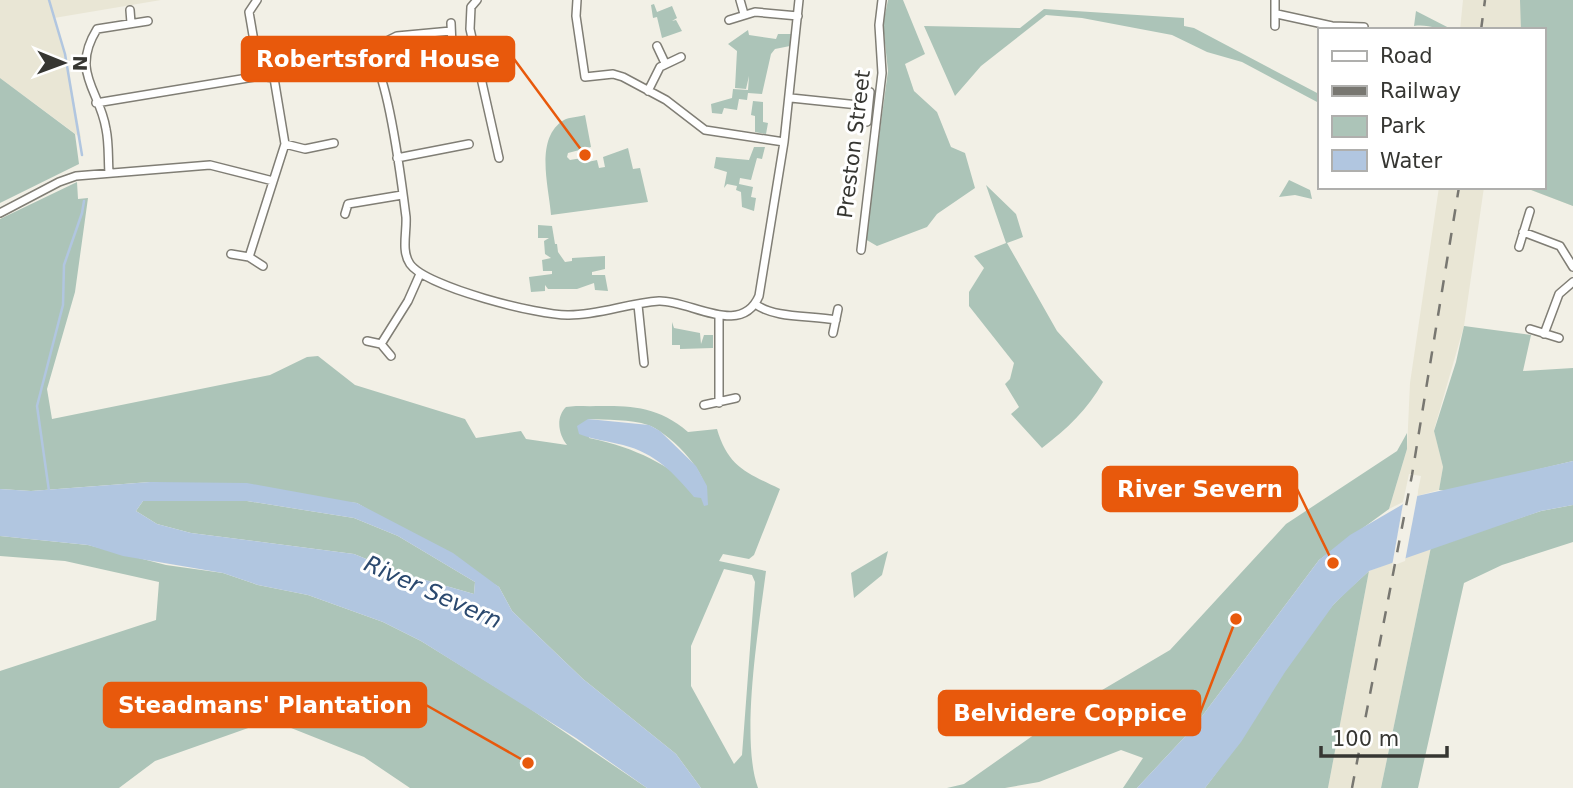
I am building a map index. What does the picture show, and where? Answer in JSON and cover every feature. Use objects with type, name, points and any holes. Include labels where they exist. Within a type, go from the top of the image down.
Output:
[{"type":"street","points":[[257,0],[249,12],[260,76]]},
{"type":"street","points":[[577,0],[576,16],[585,77],[618,75],[676,107],[705,130],[784,142]]},
{"type":"street","points":[[740,0],[744,14]]},
{"type":"street","points":[[374,61],[397,158],[406,219],[405,253],[409,263],[420,274],[485,300],[511,303],[547,314],[595,314],[657,301],[684,303],[719,316],[742,314],[755,304],[784,142],[799,0]]},
{"type":"street","name":"Preston Street","points":[[861,250],[882,73],[879,25],[882,0]]},
{"type":"street","points":[[1275,0],[1275,26]]},
{"type":"street","points":[[472,2],[470,29],[499,158]]},
{"type":"street","points":[[130,9],[131,23]]},
{"type":"street","points":[[729,20],[744,14],[798,16]]},
{"type":"street","points":[[1277,14],[1344,28],[1364,27]]},
{"type":"street","points":[[109,173],[106,126],[86,74],[90,41],[97,29],[148,20]]},
{"type":"street","points":[[96,103],[260,76],[274,78],[374,61],[389,40],[397,36],[451,27],[452,46]]},
{"type":"street","points":[[657,46],[665,63]]},
{"type":"street","points":[[648,91],[660,67],[681,57]]},
{"type":"street","points":[[481,78],[497,76]]},
{"type":"street","points":[[249,257],[285,144],[274,78]]},
{"type":"street","points":[[867,122],[870,92]]},
{"type":"street","points":[[790,99],[869,106]]},
{"type":"street","points":[[285,144],[305,149],[334,143]]},
{"type":"street","points":[[397,158],[469,144]]},
{"type":"street","points":[[0,213],[67,178],[109,173],[210,165],[273,181]]},
{"type":"street","points":[[345,214],[348,204],[402,195]]},
{"type":"street","points":[[1519,247],[1530,211]]},
{"type":"street","points":[[1523,232],[1560,246],[1573,267]]},
{"type":"street","points":[[231,254],[249,257],[263,266]]},
{"type":"street","points":[[381,344],[408,301],[420,274]]},
{"type":"street","points":[[1544,334],[1559,294],[1573,282]]},
{"type":"street","points":[[755,304],[777,314],[799,314],[836,320]]},
{"type":"street","points":[[638,305],[644,363]]},
{"type":"street","points":[[833,333],[838,309]]},
{"type":"street","points":[[719,316],[719,403]]},
{"type":"street","points":[[1530,329],[1559,338]]},
{"type":"street","points":[[367,341],[381,344],[391,356]]},
{"type":"street","points":[[704,405],[736,398]]},
{"type":"shaded area","points":[[0,0],[161,0],[54,18],[65,54],[81,138],[0,78]]},
{"type":"shaded area","points":[[1463,0],[1573,0],[1573,206],[1528,189],[1545,189],[1545,28],[1460,28]]},
{"type":"shaded area","points":[[1439,189],[1484,189],[1464,326],[1434,430],[1443,467],[1439,490],[1417,496],[1421,476],[1409,474],[1403,502],[1389,509],[1407,449],[1410,383]]},
{"type":"shaded area","points":[[1431,547],[1381,788],[1328,788],[1369,571]]},
{"type":"green space","points":[[888,0],[903,0],[925,54],[905,64],[914,91],[937,112],[951,147],[965,153],[975,188],[937,214],[927,227],[877,246],[865,239],[888,71],[883,24]]},
{"type":"green space","points":[[1520,0],[1573,0],[1573,206],[1529,189],[1545,189],[1545,28],[1521,28]]},
{"type":"green space","points":[[654,4],[657,12],[672,6],[677,18],[672,21],[676,20],[682,31],[662,38],[657,17],[653,18],[651,5]]},
{"type":"green space","points":[[1044,9],[1184,18],[1184,26],[1194,28],[1318,93],[1318,102],[1242,62],[1207,52],[1172,35],[1082,18],[1046,15],[981,66],[955,96],[924,26],[1020,28]]},
{"type":"green space","points":[[1416,11],[1449,28],[1437,28],[1414,26]]},
{"type":"green space","points":[[748,30],[749,35],[776,39],[778,34],[791,34],[790,46],[775,49],[771,54],[762,94],[748,93],[747,100],[739,99],[737,110],[724,108],[722,114],[712,113],[711,104],[732,98],[733,89],[748,90],[749,76],[746,89],[735,88],[737,51],[728,44]]},
{"type":"green space","points":[[0,78],[75,134],[79,164],[0,203]]},
{"type":"green space","points":[[753,101],[763,102],[763,122],[768,123],[766,134],[755,132],[755,116],[751,115]]},
{"type":"green space","points":[[585,115],[591,147],[568,153],[567,157],[570,160],[582,158],[583,163],[597,160],[599,168],[605,167],[603,157],[628,148],[633,169],[640,168],[648,202],[551,215],[546,177],[549,139],[555,128],[564,120]]},
{"type":"green space","points":[[754,147],[765,147],[762,159],[757,158],[751,180],[740,178],[739,184],[753,187],[751,197],[756,198],[754,211],[742,207],[741,192],[736,190],[737,186],[727,184],[724,188],[727,172],[714,168],[716,157],[749,160]]},
{"type":"green space","points":[[1289,180],[1310,190],[1312,199],[1295,195],[1279,197]]},
{"type":"green space","points":[[77,182],[78,199],[88,198],[75,292],[47,389],[52,419],[270,375],[307,357],[318,356],[355,385],[465,419],[476,438],[521,431],[526,439],[567,445],[560,431],[560,416],[566,407],[576,406],[621,406],[648,410],[675,422],[688,432],[717,429],[727,452],[740,467],[780,489],[754,555],[749,559],[723,554],[719,561],[766,571],[751,712],[753,767],[758,788],[701,788],[676,754],[583,679],[512,611],[499,587],[357,503],[150,482],[31,491],[0,489],[0,219]],"holes":[[[588,419],[634,422],[656,429],[676,444],[694,464],[705,485],[705,494],[650,458],[589,438]],[[724,569],[752,575],[755,582],[742,755],[734,764],[691,686],[691,646]]]},
{"type":"green space","points":[[986,185],[1016,214],[1023,237],[1007,243],[1057,331],[1103,382],[1076,418],[1042,448],[1011,414],[1019,407],[1005,384],[1010,379],[1014,363],[969,306],[969,292],[984,268],[974,256],[1006,243]]},
{"type":"green space","points":[[538,225],[552,226],[555,244],[565,262],[572,261],[572,258],[605,256],[605,269],[592,272],[592,275],[605,275],[608,291],[595,290],[594,283],[577,289],[548,289],[545,285],[545,291],[531,292],[529,277],[552,274],[552,271],[543,271],[542,260],[551,258],[545,254],[544,241],[549,238],[538,238]]},
{"type":"green space","points":[[672,322],[674,328],[700,333],[701,344],[704,335],[713,335],[713,348],[680,349],[680,345],[672,345]]},
{"type":"green space","points":[[1464,326],[1531,335],[1523,371],[1573,368],[1573,461],[1449,491],[1439,490],[1443,467],[1434,431],[1456,362]]},
{"type":"green space","points":[[1407,433],[1407,449],[1389,509],[1319,560],[1194,727],[1137,788],[1123,788],[1143,758],[1121,750],[1039,782],[1005,788],[947,788],[964,784],[1075,706],[1170,650],[1286,524],[1397,451]]},
{"type":"green space","points":[[143,501],[247,501],[354,518],[398,536],[475,582],[474,594],[401,573],[354,554],[191,533],[157,524],[136,511]]},
{"type":"green space","points":[[1573,505],[1573,542],[1502,565],[1464,583],[1418,788],[1381,788],[1431,547],[1541,511]]},
{"type":"green space","points":[[0,536],[88,545],[166,565],[223,573],[258,585],[308,595],[383,622],[421,641],[526,706],[647,788],[410,788],[364,757],[271,720],[155,761],[119,788],[0,788],[0,671],[156,620],[159,582],[65,561],[0,556]]},
{"type":"green space","points":[[888,551],[882,575],[854,598],[851,573]]},
{"type":"green space","points":[[1369,571],[1328,788],[1205,788],[1316,627],[1337,601]]},
{"type":"water","points":[[588,419],[649,425],[660,431],[696,466],[707,486],[708,505],[704,506],[701,498],[694,497],[671,472],[645,453],[579,434],[577,426]]},
{"type":"water","points":[[1573,461],[1573,505],[1541,511],[1369,571],[1334,604],[1285,672],[1241,742],[1205,788],[1137,788],[1194,727],[1319,560],[1350,535],[1417,496]]},
{"type":"water","points":[[150,482],[247,483],[357,503],[453,553],[499,587],[512,611],[583,679],[676,754],[701,788],[647,788],[576,738],[421,641],[383,622],[308,595],[258,585],[223,573],[123,556],[88,545],[0,536],[0,489],[31,491]],"holes":[[[143,501],[247,501],[354,518],[398,536],[475,582],[474,594],[401,573],[354,554],[191,533],[157,524],[136,511]]]},
{"type":"pier","points":[[1418,492],[1405,561],[1392,566],[1404,498]]},
{"type":"waterway","points":[[49,0],[65,54],[82,155]]},
{"type":"waterway","points":[[49,491],[37,406],[63,305],[64,265],[84,201]]},
{"type":"railway","points":[[1481,28],[1485,0]]},
{"type":"railway","points":[[1352,788],[1412,475],[1459,189]]},
{"type":"place","name":"Robertsford House","points":[[585,155]]},
{"type":"place","name":"River Severn","points":[[1333,563]]},
{"type":"place","name":"Belvidere Coppice","points":[[1236,619]]},
{"type":"place","name":"Steadmans' Plantation","points":[[528,763]]}]
